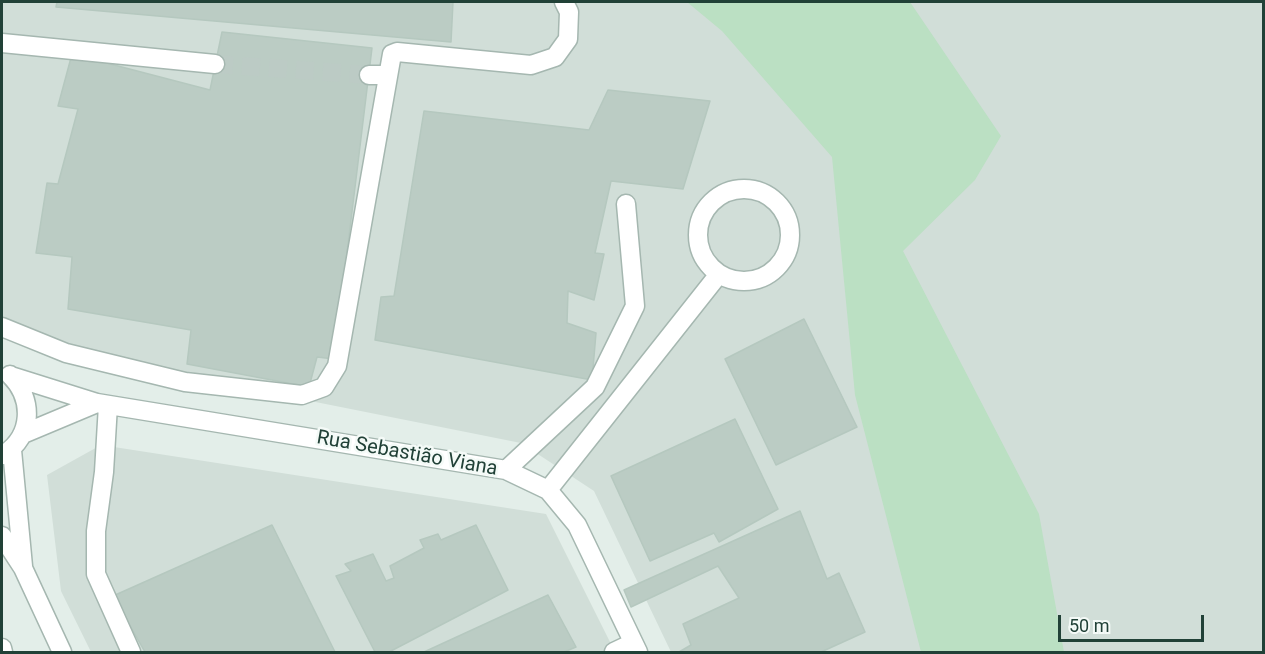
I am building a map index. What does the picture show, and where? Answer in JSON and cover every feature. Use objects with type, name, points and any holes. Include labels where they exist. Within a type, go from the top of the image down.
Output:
[{"type":"street","points":[[2,327],[66,353],[185,382],[302,395],[324,387],[337,366],[394,52],[531,65],[555,57],[568,39],[569,12],[564,2]]},
{"type":"street","points":[[2,43],[215,64]]},
{"type":"street","points":[[369,75],[388,75]]},
{"type":"street","points":[[732,190],[762,193],[775,202],[785,214],[790,228],[790,243],[784,258],[775,269],[762,278],[748,281],[733,280],[719,274],[707,264],[700,250],[697,236],[700,220],[707,207],[718,197],[732,190]]},
{"type":"street","points":[[506,470],[595,387],[635,306],[626,204]]},
{"type":"street","points":[[614,652],[636,648],[578,525],[548,490],[719,274]]},
{"type":"street","points":[[6,372],[21,388],[27,403],[28,418],[23,434],[7,453],[23,568]]},
{"type":"street","name":"Rua Sebastião Viana","points":[[6,372],[103,404],[506,470],[548,490]]},
{"type":"street","points":[[23,434],[103,404],[104,472],[96,531],[96,574],[130,652]]},
{"type":"street","points":[[2,536],[23,568],[62,652]]},
{"type":"shaded area","points":[[2,2],[1263,2],[1263,652],[671,652],[594,491],[521,443],[35,346],[2,322]]},
{"type":"shaded area","points":[[101,445],[546,514],[615,652],[91,652],[61,591],[47,475]]},
{"type":"green space","points":[[687,2],[910,2],[1001,136],[975,180],[903,251],[1039,514],[1064,652],[921,652],[855,395],[832,157],[722,31]]},
{"type":"building","points":[[57,2],[453,2],[451,42],[56,7]]},
{"type":"building","points":[[222,32],[372,48],[334,359],[317,357],[309,387],[187,364],[191,330],[68,309],[72,257],[36,253],[47,183],[58,184],[78,109],[58,106],[72,54],[210,90]]},
{"type":"building","points":[[608,90],[710,101],[683,189],[611,181],[595,253],[604,254],[594,300],[568,291],[567,323],[596,333],[592,380],[375,340],[381,297],[394,296],[424,111],[589,130]]},
{"type":"building","points":[[804,319],[857,427],[776,465],[725,359]]},
{"type":"building","points":[[735,419],[778,509],[719,542],[714,533],[650,561],[611,476]]},
{"type":"building","points":[[800,511],[827,579],[839,573],[865,632],[821,652],[679,652],[691,645],[683,624],[739,598],[718,566],[631,607],[624,590]]},
{"type":"building","points":[[272,525],[335,652],[145,652],[113,596]]},
{"type":"building","points":[[476,525],[508,590],[389,652],[375,652],[336,576],[351,571],[345,564],[373,554],[386,581],[394,578],[390,566],[424,548],[420,540],[438,534],[441,540]]},
{"type":"building","points":[[548,595],[576,647],[564,652],[424,652]]},
{"type":"tunnel","points":[[215,64],[369,75]]}]
